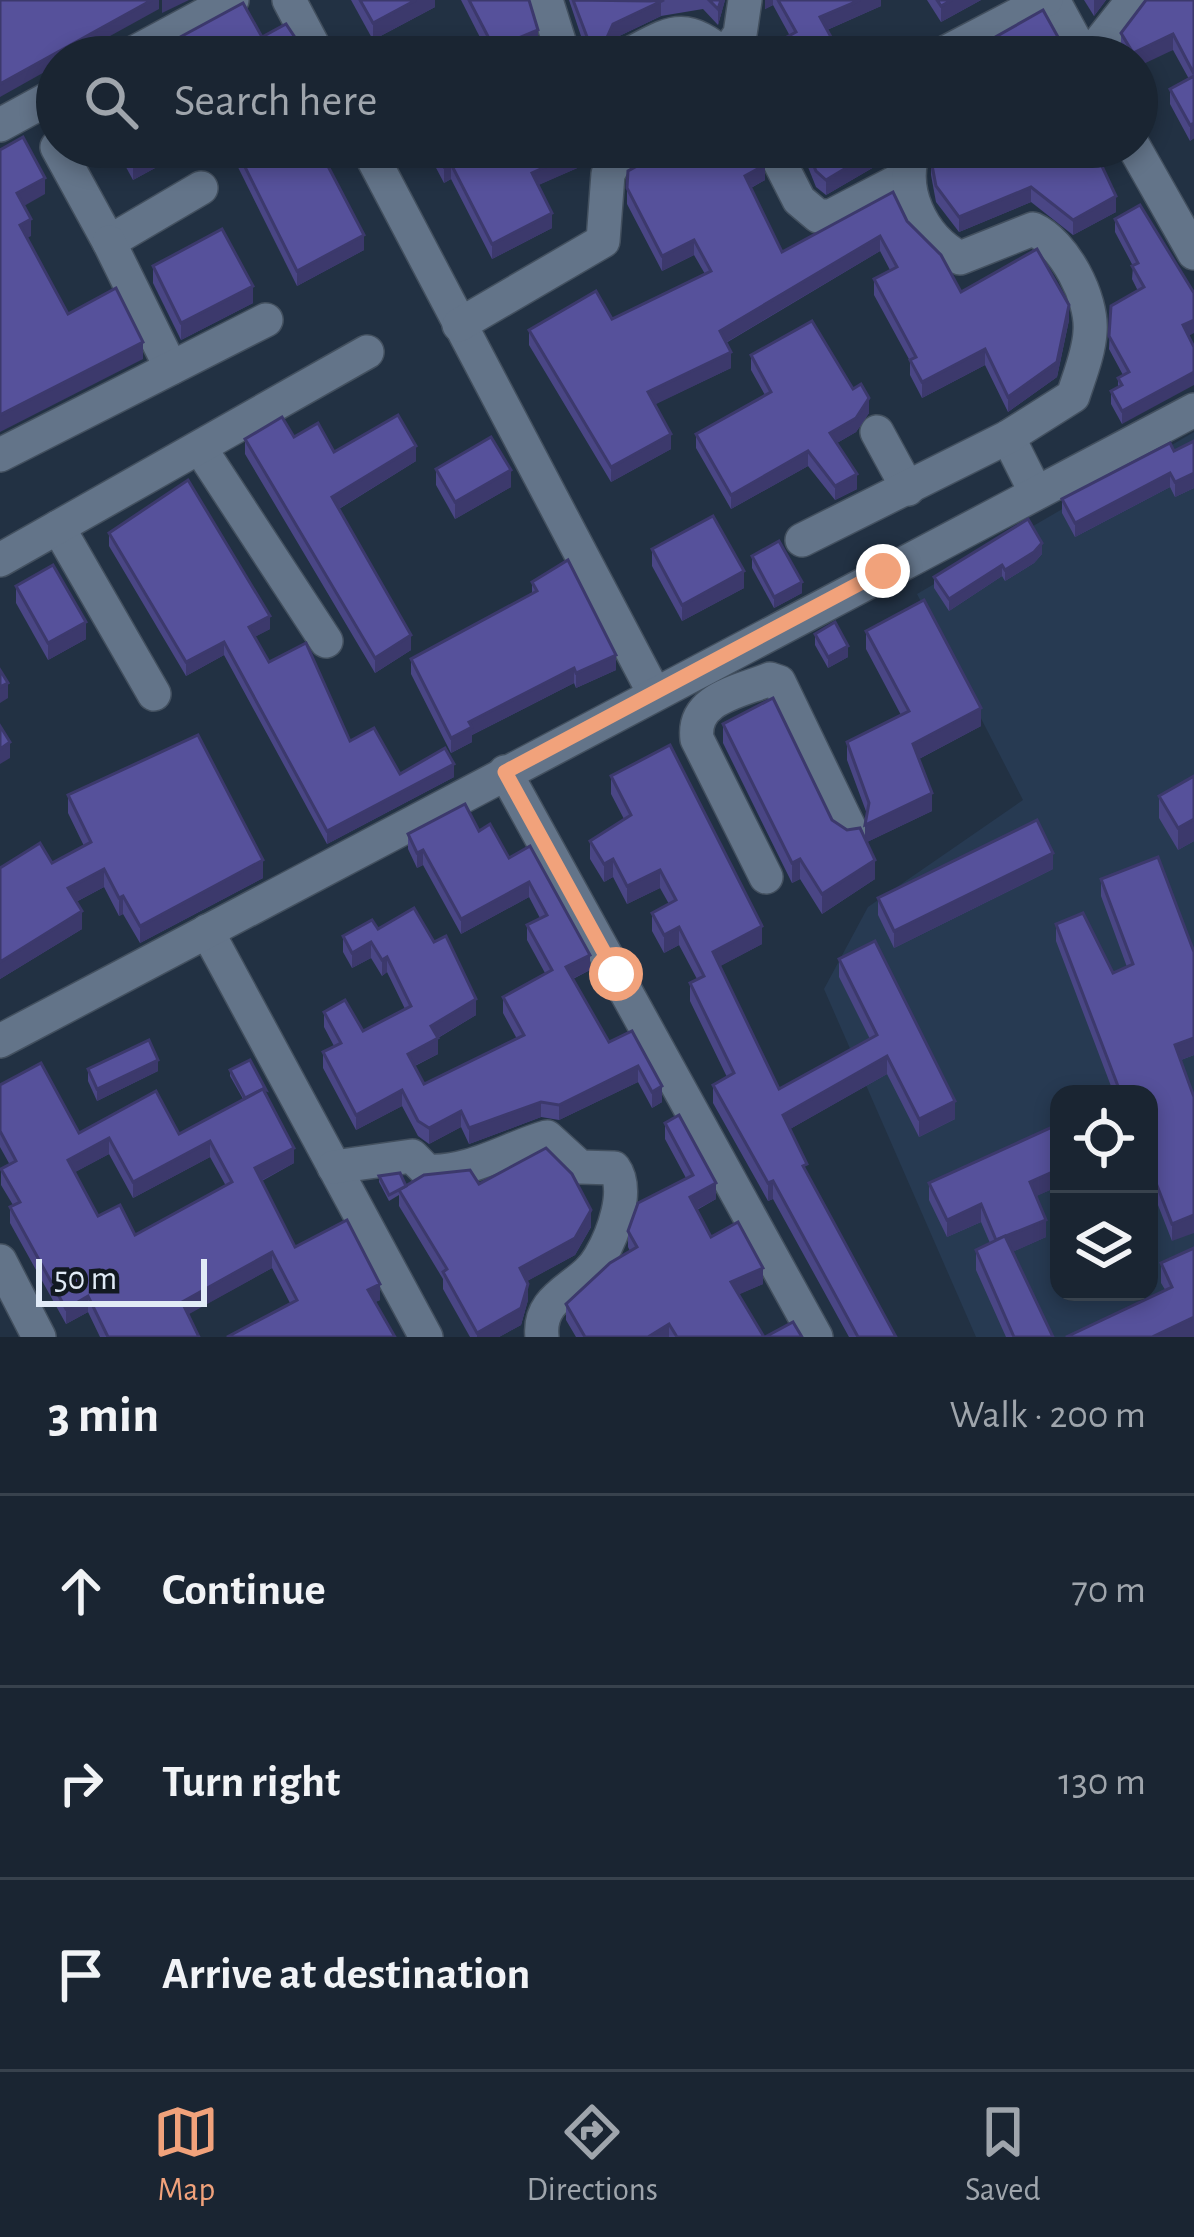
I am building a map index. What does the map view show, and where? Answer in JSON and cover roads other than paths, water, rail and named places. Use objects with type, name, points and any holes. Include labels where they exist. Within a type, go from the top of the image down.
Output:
[{"type":"street","points":[[165,36],[232,0]]},
{"type":"street","points":[[289,0],[308,36]]},
{"type":"street","points":[[546,0],[558,36]]},
{"type":"street","points":[[739,36],[745,0]]},
{"type":"street","points":[[978,36],[1049,0],[1072,36]]},
{"type":"street","points":[[1103,36],[1133,0]]},
{"type":"street","points":[[667,36],[679,30],[699,36]]},
{"type":"street","points":[[0,125],[36,105]]},
{"type":"street","points":[[68,168],[171,368]]},
{"type":"street","points":[[378,168],[653,691]]},
{"type":"street","points":[[459,325],[603,241],[611,168]]},
{"type":"street","points":[[783,168],[799,200],[818,216],[831,216],[901,168]]},
{"type":"street","points":[[802,541],[1008,437],[1073,397],[1090,333],[1073,270],[1046,235],[1033,230],[960,259],[926,224],[912,168]]},
{"type":"street","points":[[1146,168],[1193,249]]},
{"type":"street","points":[[109,242],[201,188]]},
{"type":"street","points":[[0,455],[266,320]]},
{"type":"street","points":[[0,560],[367,352]]},
{"type":"street","points":[[0,1041],[653,691],[1194,410]]},
{"type":"street","points":[[878,432],[908,489]]},
{"type":"street","points":[[1008,437],[1035,491]]},
{"type":"street","points":[[200,448],[326,641]]},
{"type":"street","points":[[58,527],[154,694]]},
{"type":"street","points":[[693,670],[709,704]]},
{"type":"street","points":[[766,877],[698,739],[698,718],[709,704],[770,679],[779,682],[850,829]]},
{"type":"street","points":[[505,772],[816,1337]]},
{"type":"street","points":[[207,931],[426,1337]]},
{"type":"street","points":[[334,1167],[399,1155],[412,1156],[427,1171],[438,1172],[502,1158],[547,1137],[580,1166],[614,1168],[621,1195],[600,1258],[557,1294],[546,1311],[542,1337]]},
{"type":"street","points":[[0,1261],[40,1337]]}]
